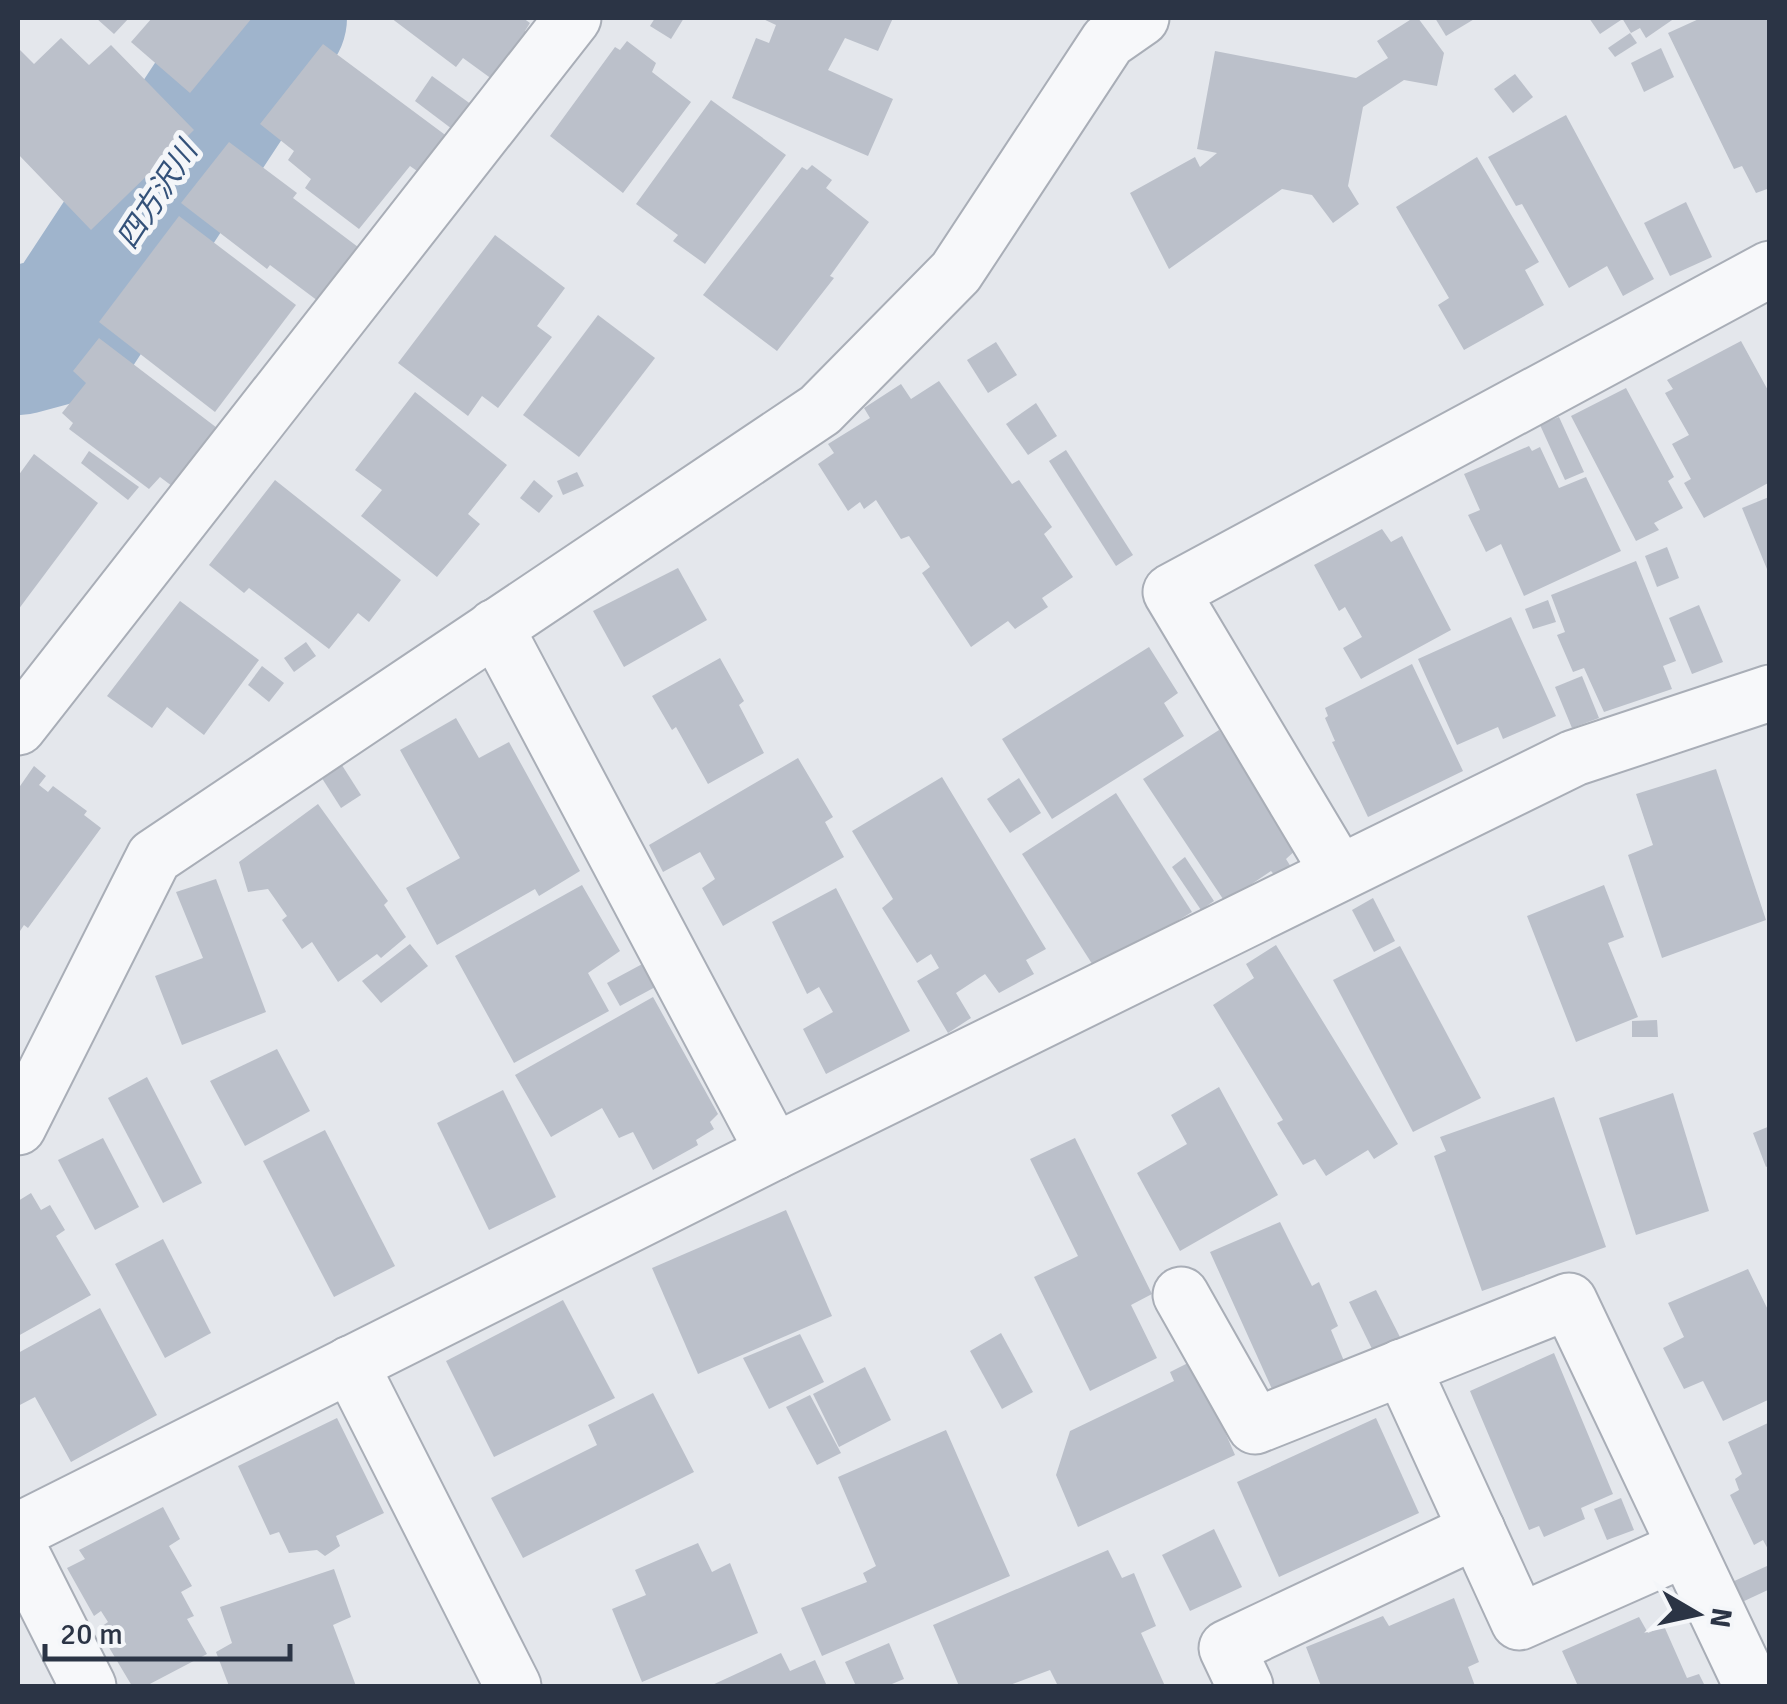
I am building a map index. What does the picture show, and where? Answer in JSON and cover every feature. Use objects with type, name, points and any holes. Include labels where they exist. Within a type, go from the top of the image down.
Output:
[{"type":"street","points":[[18,727],[573,18]]},
{"type":"street","points":[[18,1127],[154,857],[820,410],[956,272],[1108,41],[1141,18]]},
{"type":"street","points":[[1339,873],[1171,592],[1770,269]]},
{"type":"street","points":[[495,627],[774,1152]]},
{"type":"street","points":[[18,1532],[774,1152],[1574,758],[1770,692]]},
{"type":"street","points":[[1181,1295],[1255,1426],[1570,1301],[1752,1686]]},
{"type":"street","points":[[350,1364],[513,1686]]},
{"type":"street","points":[[1402,1368],[1519,1622],[1686,1548]]},
{"type":"street","points":[[1245,1686],[1227,1648],[1477,1530]]},
{"type":"street","points":[[18,1547],[88,1686]]},
{"type":"building","points":[[96,18],[129,18],[114,34]]},
{"type":"building","points":[[152,18],[252,18],[190,93],[131,42]]},
{"type":"building","points":[[391,18],[523,18],[530,23],[525,31],[532,37],[496,82],[463,58],[456,67]]},
{"type":"building","points":[[655,18],[684,18],[671,39],[650,26]]},
{"type":"building","points":[[761,18],[893,18],[878,51],[845,38],[828,70],[893,99],[868,156],[732,98],[756,38],[769,43],[776,25]]},
{"type":"building","points":[[1418,18],[1444,53],[1437,86],[1404,80],[1363,107],[1348,186],[1359,204],[1333,223],[1312,195],[1282,189],[1169,269],[1130,193],[1195,157],[1200,167],[1217,153],[1197,149],[1215,51],[1356,78],[1388,58],[1377,41]]},
{"type":"building","points":[[1435,18],[1476,18],[1446,36]]},
{"type":"building","points":[[1589,18],[1619,18],[1621,20],[1600,34]]},
{"type":"building","points":[[1622,18],[1675,18],[1646,38],[1640,28],[1631,33]]},
{"type":"building","points":[[1701,18],[1770,18],[1770,188],[1756,193],[1742,166],[1734,169],[1668,33]]},
{"type":"building","points":[[1630,33],[1637,43],[1615,57],[1608,48]]},
{"type":"building","points":[[61,38],[89,65],[111,45],[194,130],[91,230],[18,154],[18,48],[34,64]]},
{"type":"building","points":[[627,41],[656,63],[652,72],[691,102],[623,193],[550,136],[615,47],[620,50]]},
{"type":"building","points":[[323,44],[448,137],[420,173],[410,166],[359,229],[305,188],[311,179],[288,160],[294,151],[260,124]]},
{"type":"building","points":[[1661,48],[1674,77],[1644,92],[1631,63]]},
{"type":"building","points":[[1515,74],[1533,97],[1513,113],[1494,89]]},
{"type":"building","points":[[432,76],[479,110],[460,135],[415,101]]},
{"type":"building","points":[[711,100],[786,155],[705,264],[673,241],[678,235],[636,204]]},
{"type":"building","points":[[1566,115],[1654,279],[1623,296],[1607,266],[1569,288],[1522,204],[1516,206],[1488,157]]},
{"type":"building","points":[[229,142],[297,193],[293,198],[362,250],[322,304],[270,265],[267,269],[181,203]]},
{"type":"building","points":[[1477,157],[1539,262],[1525,270],[1544,305],[1464,350],[1438,305],[1449,298],[1396,207]]},
{"type":"building","points":[[812,165],[832,180],[826,188],[869,222],[830,276],[834,278],[777,351],[703,295],[802,167],[807,170]]},
{"type":"building","points":[[1686,202],[1712,257],[1670,276],[1644,223]]},
{"type":"building","points":[[179,216],[296,305],[215,412],[99,322]]},
{"type":"building","points":[[495,235],[565,288],[537,326],[552,337],[498,408],[482,396],[468,416],[398,363]]},
{"type":"building","points":[[598,315],[655,358],[579,457],[523,415]]},
{"type":"building","points":[[99,338],[221,431],[184,480],[178,477],[172,486],[160,477],[149,489],[69,429],[73,423],[62,413],[86,383],[73,371]]},
{"type":"building","points":[[1741,341],[1770,394],[1770,482],[1704,518],[1684,483],[1691,479],[1672,444],[1689,435],[1665,393],[1673,389],[1667,380]]},
{"type":"building","points":[[996,342],[1017,375],[988,393],[967,360]]},
{"type":"building","points":[[939,381],[1012,484],[1019,480],[1052,527],[1044,534],[1073,577],[1042,598],[1048,607],[1015,629],[1008,621],[971,647],[922,573],[930,567],[909,536],[901,539],[876,500],[864,509],[860,502],[848,511],[818,464],[834,453],[828,444],[870,418],[864,408],[901,384],[911,399]]},
{"type":"building","points":[[1626,388],[1674,477],[1668,481],[1683,508],[1654,523],[1659,530],[1636,541],[1571,416]]},
{"type":"building","points":[[415,392],[507,465],[468,514],[480,524],[437,577],[361,516],[382,490],[355,470]]},
{"type":"building","points":[[1036,403],[1057,436],[1028,455],[1006,424]]},
{"type":"building","points":[[1559,417],[1584,472],[1565,480],[1540,425]]},
{"type":"building","points":[[1529,446],[1532,451],[1540,447],[1559,488],[1586,477],[1621,551],[1524,596],[1501,544],[1486,552],[1468,515],[1480,510],[1464,474]]},
{"type":"building","points":[[1066,450],[1133,555],[1116,566],[1049,461]]},
{"type":"building","points":[[89,451],[139,487],[128,500],[81,463]]},
{"type":"building","points":[[34,454],[98,503],[18,610],[18,476]]},
{"type":"building","points":[[577,472],[584,486],[563,495],[557,481]]},
{"type":"building","points":[[275,480],[401,580],[369,622],[358,613],[329,649],[249,588],[244,593],[209,565]]},
{"type":"building","points":[[534,480],[553,496],[539,513],[520,498]]},
{"type":"building","points":[[1769,497],[1769,574],[1742,508]]},
{"type":"building","points":[[1382,529],[1391,542],[1402,536],[1451,630],[1361,679],[1343,648],[1362,637],[1345,607],[1339,611],[1314,565]]},
{"type":"building","points":[[1667,547],[1679,578],[1657,587],[1645,556]]},
{"type":"building","points":[[1636,561],[1676,661],[1663,666],[1672,689],[1604,712],[1584,668],[1573,672],[1557,635],[1565,632],[1551,595]]},
{"type":"building","points":[[678,568],[707,620],[624,667],[593,611]]},
{"type":"building","points":[[1548,600],[1556,622],[1533,629],[1525,609]]},
{"type":"building","points":[[180,601],[259,660],[204,735],[167,707],[152,728],[107,696]]},
{"type":"building","points":[[1699,605],[1723,662],[1692,674],[1669,618]]},
{"type":"building","points":[[1511,617],[1556,716],[1503,739],[1498,727],[1457,745],[1418,659]]},
{"type":"building","points":[[306,642],[316,656],[294,672],[284,658]]},
{"type":"building","points":[[1149,647],[1178,693],[1164,703],[1184,736],[1052,819],[1002,739]]},
{"type":"building","points":[[720,658],[744,701],[739,705],[764,753],[708,784],[676,727],[672,730],[652,696]]},
{"type":"building","points":[[1412,664],[1463,771],[1368,817],[1332,742],[1335,741],[1325,708]]},
{"type":"building","points":[[262,666],[284,683],[269,702],[248,685]]},
{"type":"building","points":[[1582,676],[1599,718],[1572,728],[1555,687]]},
{"type":"building","points":[[456,718],[479,758],[509,742],[580,871],[539,896],[535,889],[437,945],[406,888],[460,858],[400,750]]},
{"type":"building","points":[[1219,730],[1298,848],[1286,859],[1291,867],[1277,878],[1271,871],[1225,902],[1143,779]]},
{"type":"building","points":[[798,758],[833,817],[825,822],[844,857],[723,926],[702,888],[715,879],[700,852],[663,872],[649,845]]},
{"type":"building","points":[[338,759],[361,795],[341,808],[318,772]]},
{"type":"building","points":[[34,766],[46,776],[39,785],[48,792],[53,786],[87,811],[84,815],[101,828],[28,928],[24,925],[18,934],[18,789]]},
{"type":"building","points":[[1716,769],[1766,920],[1662,958],[1628,855],[1653,845],[1636,794]]},
{"type":"building","points":[[942,777],[1046,949],[1026,960],[1034,974],[999,993],[985,974],[956,993],[971,1018],[948,1033],[917,981],[939,968],[931,954],[917,963],[882,908],[893,899],[852,831]]},
{"type":"building","points":[[1019,778],[1041,813],[1010,833],[987,799]]},
{"type":"building","points":[[1116,793],[1192,912],[1096,970],[1022,854]]},
{"type":"building","points":[[318,804],[388,901],[384,905],[406,937],[381,958],[377,954],[338,982],[312,942],[302,949],[282,920],[287,916],[268,889],[248,892],[239,862]]},
{"type":"building","points":[[1185,857],[1214,901],[1201,910],[1172,867]]},
{"type":"building","points":[[216,879],[266,1012],[182,1045],[155,976],[203,958],[176,892]]},
{"type":"building","points":[[582,885],[620,951],[588,973],[609,1011],[514,1063],[455,956]]},
{"type":"building","points":[[1604,885],[1624,937],[1608,943],[1638,1017],[1576,1042],[1527,916]]},
{"type":"building","points":[[836,888],[910,1031],[826,1074],[803,1029],[833,1012],[819,987],[807,994],[772,922]]},
{"type":"building","points":[[1373,898],[1395,941],[1374,952],[1352,910]]},
{"type":"building","points":[[410,944],[428,966],[381,1003],[362,981]]},
{"type":"building","points":[[1276,945],[1398,1144],[1374,1159],[1368,1150],[1326,1176],[1315,1159],[1303,1165],[1277,1123],[1283,1120],[1213,1005],[1254,978],[1246,964]]},
{"type":"building","points":[[1400,946],[1481,1098],[1413,1132],[1333,980]]},
{"type":"building","points":[[646,962],[659,985],[620,1006],[607,983]]},
{"type":"building","points":[[653,997],[718,1114],[710,1122],[714,1129],[696,1140],[698,1145],[653,1170],[633,1132],[619,1138],[602,1108],[551,1137],[515,1075]]},
{"type":"building","points":[[1657,1020],[1658,1037],[1632,1037],[1632,1021]]},
{"type":"building","points":[[277,1049],[310,1111],[245,1146],[210,1081]]},
{"type":"building","points":[[147,1077],[202,1183],[163,1203],[108,1098]]},
{"type":"building","points":[[1219,1087],[1278,1195],[1180,1251],[1137,1173],[1187,1144],[1171,1115]]},
{"type":"building","points":[[503,1090],[556,1197],[489,1230],[437,1123]]},
{"type":"building","points":[[1673,1093],[1709,1211],[1636,1235],[1599,1118]]},
{"type":"building","points":[[1554,1097],[1606,1247],[1482,1291],[1434,1156],[1446,1151],[1440,1137]]},
{"type":"building","points":[[1770,1126],[1770,1165],[1766,1167],[1753,1133]]},
{"type":"building","points":[[325,1130],[395,1266],[334,1297],[263,1161]]},
{"type":"building","points":[[103,1138],[139,1207],[95,1230],[58,1160]]},
{"type":"building","points":[[1075,1138],[1152,1294],[1131,1305],[1157,1358],[1090,1391],[1034,1277],[1078,1256],[1030,1159]]},
{"type":"building","points":[[31,1193],[41,1210],[50,1205],[65,1230],[56,1236],[91,1295],[18,1336],[18,1201]]},
{"type":"building","points":[[786,1210],[832,1316],[698,1374],[652,1268]]},
{"type":"building","points":[[1280,1222],[1312,1286],[1319,1282],[1338,1326],[1331,1330],[1344,1361],[1272,1389],[1210,1252]]},
{"type":"building","points":[[163,1239],[211,1333],[165,1358],[115,1264]]},
{"type":"building","points":[[1748,1269],[1770,1314],[1770,1399],[1723,1421],[1703,1381],[1684,1389],[1663,1348],[1684,1337],[1668,1303]]},
{"type":"building","points":[[1376,1290],[1403,1343],[1376,1357],[1349,1302]]},
{"type":"building","points":[[563,1300],[615,1398],[494,1457],[446,1361]]},
{"type":"building","points":[[100,1308],[157,1415],[71,1462],[35,1397],[18,1406],[18,1353]]},
{"type":"building","points":[[1001,1333],[1033,1392],[1002,1409],[970,1351]]},
{"type":"building","points":[[800,1334],[824,1382],[769,1409],[743,1358]]},
{"type":"building","points":[[1554,1353],[1613,1494],[1581,1508],[1585,1519],[1544,1537],[1539,1526],[1529,1530],[1470,1391]]},
{"type":"building","points":[[1200,1357],[1215,1409],[1235,1455],[1078,1527],[1056,1475],[1070,1431],[1174,1381],[1170,1372]]},
{"type":"building","points":[[865,1367],[891,1420],[839,1447],[813,1394]]},
{"type":"building","points":[[653,1393],[694,1472],[523,1558],[491,1498],[597,1445],[588,1425]]},
{"type":"building","points":[[810,1395],[841,1453],[817,1465],[786,1407]]},
{"type":"building","points":[[337,1418],[384,1513],[336,1536],[340,1546],[325,1556],[317,1550],[289,1553],[279,1532],[270,1535],[238,1466]]},
{"type":"building","points":[[1376,1418],[1419,1513],[1279,1577],[1237,1482]]},
{"type":"building","points":[[1770,1422],[1770,1553],[1763,1540],[1754,1545],[1730,1495],[1739,1490],[1735,1479],[1742,1474],[1728,1442]]},
{"type":"building","points":[[946,1430],[1010,1576],[822,1656],[801,1608],[867,1582],[863,1573],[876,1566],[838,1477]]},
{"type":"building","points":[[1621,1498],[1634,1530],[1607,1540],[1594,1509]]},
{"type":"building","points":[[163,1507],[180,1539],[169,1546],[192,1586],[181,1592],[194,1616],[187,1619],[207,1654],[146,1686],[132,1686],[98,1629],[108,1622],[101,1611],[94,1616],[67,1568],[85,1559],[79,1550]]},
{"type":"building","points":[[1214,1529],[1242,1587],[1190,1611],[1162,1555]]},
{"type":"building","points":[[698,1543],[712,1572],[730,1563],[758,1633],[642,1682],[612,1609],[646,1595],[635,1570]]},
{"type":"building","points":[[1108,1550],[1122,1578],[1134,1573],[1156,1626],[1141,1633],[1165,1686],[1058,1686],[1050,1670],[1007,1686],[959,1686],[933,1625]]},
{"type":"building","points":[[1767,1566],[1770,1589],[1740,1603],[1730,1583]]},
{"type":"building","points":[[334,1569],[351,1617],[333,1625],[356,1686],[229,1686],[216,1652],[232,1643],[220,1607]]},
{"type":"building","points":[[1454,1598],[1479,1662],[1468,1667],[1475,1686],[1321,1686],[1306,1647],[1383,1616],[1389,1626]]},
{"type":"building","points":[[1639,1617],[1648,1633],[1664,1626],[1687,1678],[1699,1674],[1705,1686],[1578,1686],[1562,1651]]},
{"type":"building","points":[[889,1643],[904,1679],[887,1686],[856,1686],[845,1662]]},
{"type":"building","points":[[781,1653],[790,1671],[815,1660],[827,1686],[710,1686]]},
{"type":"waterway","name":"四方沢川","points":[[18,341],[70,327],[273,18]]}]
